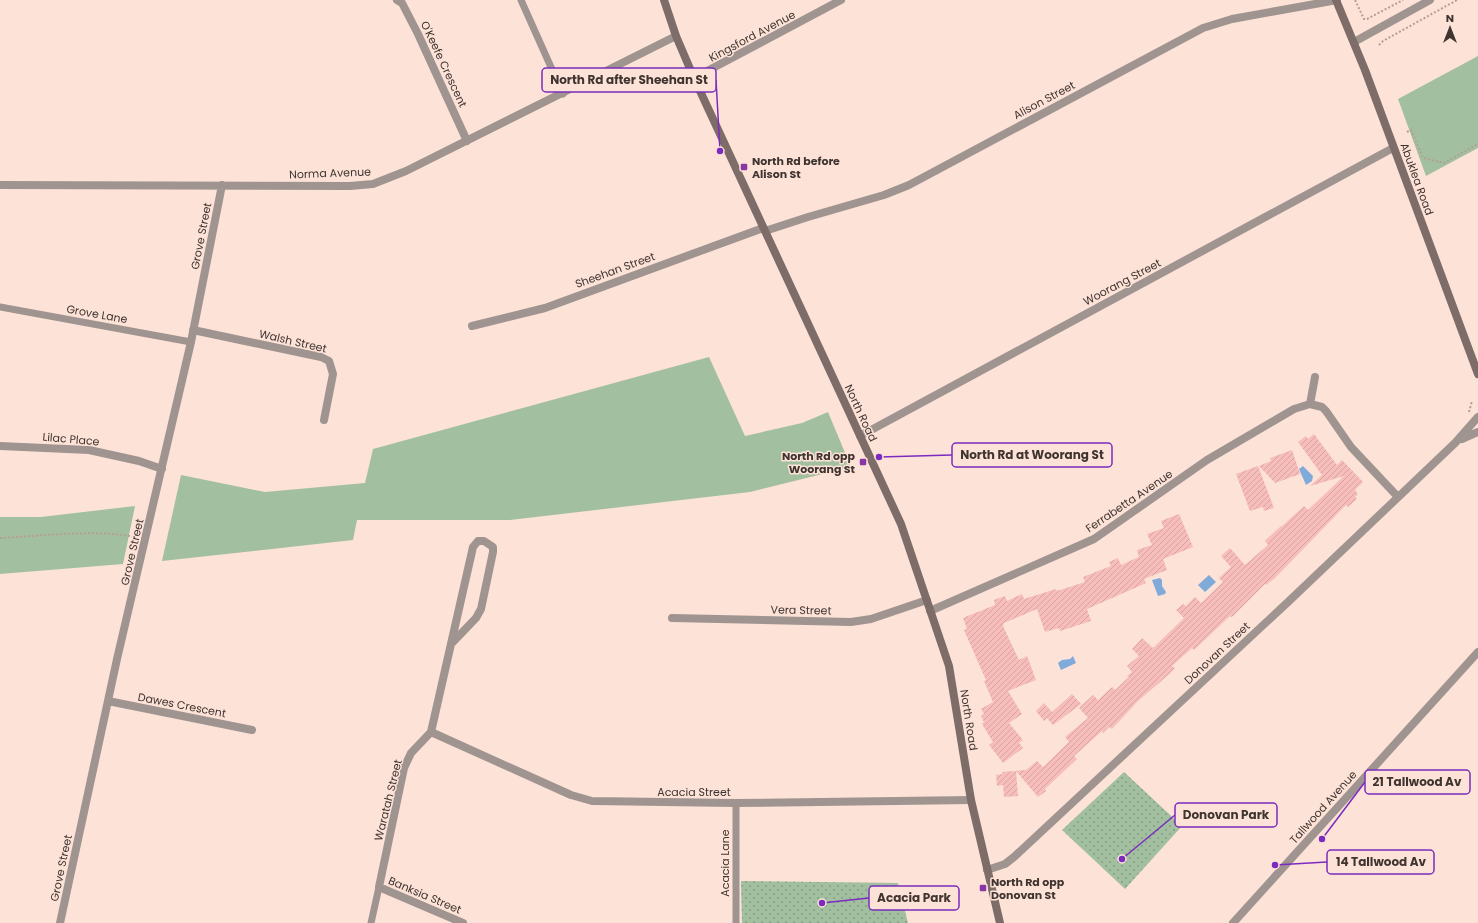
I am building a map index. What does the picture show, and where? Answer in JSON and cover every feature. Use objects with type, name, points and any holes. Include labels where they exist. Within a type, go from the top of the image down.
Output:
[{"type":"street","name":"O'Keefe Crescent","points":[[397,0],[402,3],[418,34],[467,141]]},
{"type":"street","name":"North Road","points":[[664,0],[676,36],[694,78],[901,524],[949,666],[971,800],[1000,923]]},
{"type":"street","name":"Kingsford Avenue","points":[[694,78],[841,0]]},
{"type":"street","name":"Abuklea Road","points":[[1337,0],[1394,148],[1476,370],[1478,382]]},
{"type":"street","name":"Alison Street","points":[[764,230],[808,216],[884,196],[910,185],[1203,28],[1232,19],[1337,0]]},
{"type":"street","points":[[1354,42],[1430,0]]},
{"type":"street","name":"Norma Avenue","points":[[0,185],[350,186],[373,184],[406,171],[563,94],[676,36]]},
{"type":"street","name":"Woorang Street","points":[[860,436],[1394,148]]},
{"type":"street","name":"Grove Street","points":[[60,923],[108,702],[191,342],[222,185]]},
{"type":"street","name":"Sheehan Street","points":[[472,326],[544,308],[764,230]]},
{"type":"street","name":"Walsh Street","points":[[193,330],[321,357],[329,361],[333,374],[324,420]]},
{"type":"street","points":[[1315,377],[1310,404],[1322,407],[1326,411],[1351,447],[1398,497]]},
{"type":"street","name":"Ferrabetta Avenue","points":[[930,611],[1094,539],[1207,460],[1299,406],[1310,404]]},
{"type":"street","name":"Donovan Street","points":[[987,870],[1006,864],[1014,857],[1283,608],[1455,444],[1478,417]]},
{"type":"street","name":"Donovan Street","points":[[1465,433],[1478,424]]},
{"type":"street","name":"Donovan Street","points":[[1455,444],[1472,433],[1478,432]]},
{"type":"street","name":"Lilac Place","points":[[0,446],[89,450],[162,469]]},
{"type":"street","points":[[431,732],[473,547],[478,542],[484,541],[493,547],[493,552],[481,609],[476,618],[452,643]]},
{"type":"street","name":"Vera Street","points":[[672,618],[851,622],[871,619],[926,600]]},
{"type":"street","name":"Tallwood Avenue","points":[[1233,923],[1478,652]]},
{"type":"street","name":"Dawes Crescent","points":[[108,702],[252,730]]},
{"type":"street","name":"Acacia Street","points":[[431,732],[571,795],[592,801],[736,803],[971,800]]},
{"type":"street","name":"Waratah Street","points":[[379,887],[404,768],[411,753],[431,732]]},
{"type":"street","name":"Banksia Street","points":[[379,887],[463,923]]},
{"type":"lane","points":[[521,0],[563,94]]},
{"type":"lane","name":"Grove Lane","points":[[0,308],[191,342]]},
{"type":"lane","name":"Acacia Lane","points":[[736,803],[736,923]]},
{"type":"lane","name":"Waratah Street","points":[[371,923],[379,887]]},
{"type":"path","points":[[1356,0],[1361,14],[1364,19],[1367,20],[1403,0]]},
{"type":"path","points":[[1379,45],[1383,41],[1457,0]]},
{"type":"path","points":[[1407,132],[1411,130],[1423,158],[1444,162],[1478,144]]},
{"type":"path","points":[[0,538],[122,534],[146,539]]},
{"type":"green space","points":[[1478,56],[1478,148],[1426,176],[1398,99]]},
{"type":"green space","points":[[709,357],[745,436],[802,423],[828,412],[851,467],[750,492],[510,520],[357,520],[353,540],[162,561],[181,475],[265,492],[365,483],[373,449]]},
{"type":"green space","points":[[135,506],[123,564],[0,574],[0,517],[41,517]]},
{"type":"green space","points":[[1124,772],[1182,826],[1125,889],[1062,830]]},
{"type":"green space","points":[[741,881],[898,883],[908,923],[742,923]]},
{"type":"water","points":[[1303,466],[1313,476],[1312,481],[1306,485],[1299,469]]},
{"type":"water","points":[[1209,575],[1216,582],[1205,592],[1198,585]]},
{"type":"water","points":[[1160,578],[1162,580],[1162,586],[1166,592],[1165,594],[1158,596],[1152,580]]},
{"type":"water","points":[[1073,656],[1076,663],[1061,670],[1058,663],[1062,660],[1070,659]]},
{"type":"building","points":[[1314,434],[1337,465],[1342,460],[1363,482],[1355,490],[1358,494],[1355,497],[1357,499],[1348,507],[1346,505],[1275,578],[1266,585],[1265,584],[1232,617],[1230,616],[1194,650],[1192,648],[1172,666],[1175,668],[1138,701],[1112,729],[1109,727],[1103,733],[1102,731],[1074,756],[1077,759],[1045,789],[1046,791],[1038,797],[1016,771],[1018,796],[1004,797],[1003,785],[997,786],[996,775],[1003,774],[1002,772],[1026,770],[1037,761],[1043,767],[1069,742],[1065,737],[1088,718],[1079,708],[1093,695],[1098,700],[1112,687],[1115,690],[1129,677],[1127,676],[1132,672],[1127,666],[1139,656],[1132,649],[1142,638],[1153,648],[1184,618],[1176,610],[1183,604],[1186,606],[1195,597],[1201,603],[1223,582],[1219,578],[1231,567],[1221,556],[1230,548],[1245,565],[1268,545],[1265,541],[1281,526],[1304,506],[1308,510],[1344,476],[1310,486],[1322,475],[1298,442],[1306,436],[1308,439]]},
{"type":"building","points":[[1292,450],[1300,474],[1275,483],[1259,466],[1271,461],[1270,458]]},
{"type":"building","points":[[1258,466],[1274,508],[1264,511],[1263,507],[1250,511],[1236,474]]},
{"type":"building","points":[[1179,514],[1193,547],[1163,559],[1167,570],[1144,579],[1146,583],[1087,609],[1091,621],[1060,631],[1059,628],[1045,632],[1037,609],[1004,623],[1003,626],[1019,660],[1027,656],[1036,680],[1008,691],[1022,714],[1009,723],[1023,740],[1019,743],[1023,748],[1003,763],[989,745],[993,742],[982,724],[984,722],[981,716],[984,714],[981,709],[993,702],[984,681],[986,680],[964,630],[967,629],[963,618],[995,605],[994,600],[1005,596],[1007,601],[1022,594],[1024,599],[1056,589],[1057,591],[1085,582],[1083,577],[1111,566],[1109,562],[1118,558],[1121,565],[1139,557],[1137,550],[1152,545],[1147,534],[1164,528],[1161,521]]},
{"type":"building","points":[[1072,694],[1081,704],[1053,725],[1047,718],[1044,721],[1036,711],[1044,703],[1052,712]]},
{"type":"place","name":"North Rd after Sheehan St","points":[[720,151]]},
{"type":"place","name":"North Rd before Alison St","points":[[744,167]]},
{"type":"place","name":"North Rd at Woorang St","points":[[879,457]]},
{"type":"place","name":"North Rd opp Woorang St","points":[[863,462]]},
{"type":"place","name":"21 Tallwood Av","points":[[1322,839]]},
{"type":"place","name":"Donovan Park","points":[[1122,859]]},
{"type":"place","name":"14 Tallwood Av","points":[[1275,865]]},
{"type":"place","name":"North Rd opp Donovan St","points":[[983,888]]},
{"type":"place","name":"Acacia Park","points":[[822,903]]}]
